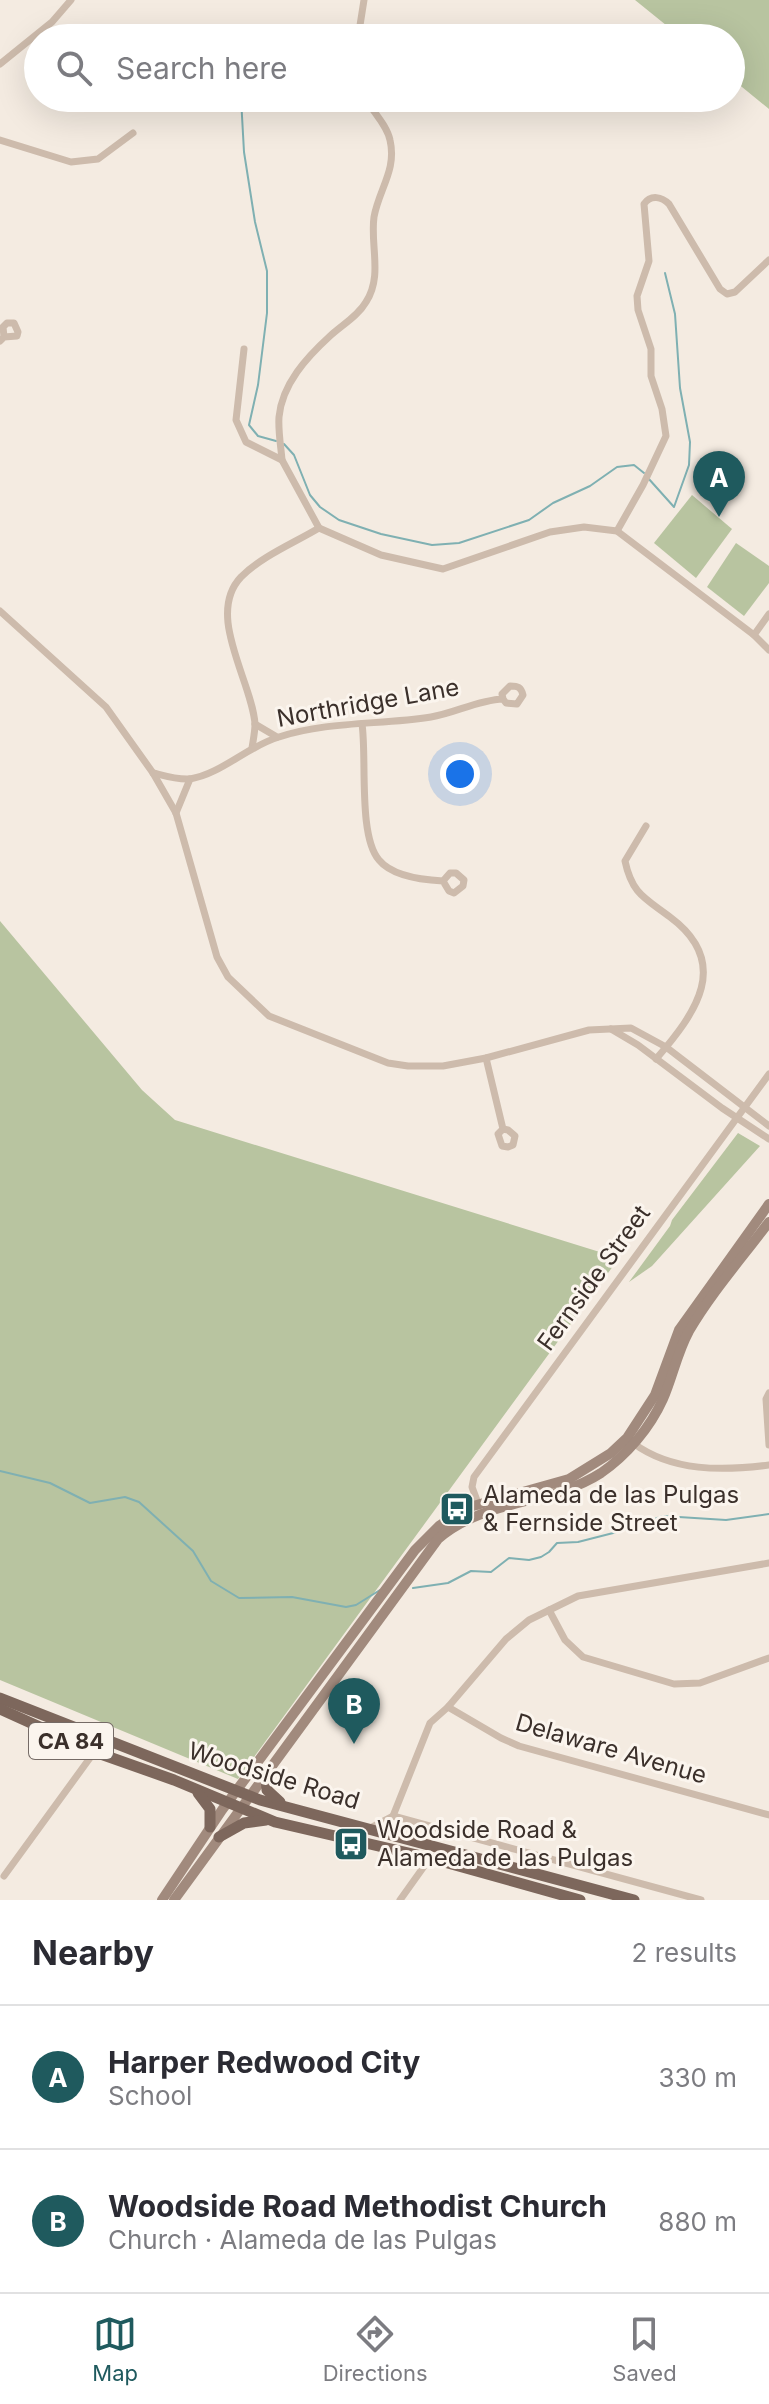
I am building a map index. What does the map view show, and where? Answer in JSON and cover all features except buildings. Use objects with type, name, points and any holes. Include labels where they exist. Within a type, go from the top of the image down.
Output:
[{"type":"main road","points":[[631,1441],[655,1395],[679,1330],[769,1204]]},
{"type":"main road","points":[[174,1900],[303,1723],[415,1550],[452,1516],[564,1491],[617,1460],[663,1398],[678,1352],[690,1330],[769,1222]]},
{"type":"main road","points":[[162,1900],[210,1827],[292,1716],[350,1648]]},
{"type":"main road","name":"Woodside Road","points":[[0,1698],[237,1792],[286,1808],[369,1828],[604,1896],[634,1900]]},
{"type":"main road","name":"Woodside Road","points":[[0,1709],[95,1752],[270,1820],[430,1858],[580,1900]]},
{"type":"main road","points":[[292,1716],[303,1723]]},
{"type":"main road","points":[[266,1776],[270,1795],[286,1808]]},
{"type":"main road","points":[[195,1789],[210,1809],[210,1827]]},
{"type":"main road","points":[[219,1837],[244,1823],[270,1820]]},
{"type":"street","points":[[50,24],[71,0]]},
{"type":"street","points":[[360,24],[364,0]]},
{"type":"street","points":[[0,64],[24,45]]},
{"type":"street","points":[[374,112],[386,130],[392,161],[390,176],[374,217],[372,290],[367,302],[356,314],[313,351],[292,380],[279,418],[282,460],[319,528],[381,555],[443,569],[550,532],[584,527],[617,531],[754,635],[769,650]]},
{"type":"street","points":[[0,140],[71,162],[98,159],[133,133]]},
{"type":"street","points":[[617,531],[666,436],[662,409],[651,376],[651,349],[638,310],[637,296],[649,261],[644,204],[654,198],[664,199],[669,204],[720,289],[727,294],[735,292],[769,260]]},
{"type":"street","points":[[244,349],[237,428],[252,447],[282,460]]},
{"type":"street","points":[[252,748],[255,724],[226,618],[231,591],[258,564],[319,528]]},
{"type":"street","points":[[0,611],[106,707],[153,773],[176,813],[217,957],[228,977],[269,1016],[388,1063],[408,1066],[443,1066],[486,1058],[566,1035],[631,1028],[666,1047],[769,1126]]},
{"type":"street","points":[[754,635],[769,614]]},
{"type":"street","name":"Northridge Lane","points":[[190,779],[277,737],[303,731],[433,717],[503,699]]},
{"type":"street","points":[[255,724],[277,737]]},
{"type":"street","points":[[362,724],[367,832],[372,850],[380,863],[397,871],[443,881]]},
{"type":"street","points":[[153,773],[190,779],[176,813]]},
{"type":"street","points":[[646,826],[625,861],[629,879],[644,899],[687,930],[699,947],[703,962],[704,986],[656,1059]]},
{"type":"street","points":[[609,1028],[769,1139]]},
{"type":"street","points":[[486,1058],[503,1129]]},
{"type":"street","name":"Fernside Street","points":[[479,1508],[472,1487],[474,1477],[769,1074]]},
{"type":"street","points":[[769,1393],[766,1399],[769,1445]]},
{"type":"street","points":[[631,1441],[651,1456],[676,1464],[729,1469],[769,1465]]},
{"type":"street","points":[[369,1828],[393,1816],[430,1723],[448,1707],[506,1639],[529,1620],[578,1596],[769,1563]]},
{"type":"street","points":[[549,1610],[565,1640],[583,1657],[674,1684],[700,1683],[769,1658]]},
{"type":"street","name":"Delaware Avenue","points":[[448,1707],[519,1746],[769,1815]]},
{"type":"street","points":[[4,1876],[103,1740]]},
{"type":"street","points":[[393,1816],[701,1900]]},
{"type":"street","points":[[400,1900],[430,1858]]},
{"type":"green space","points":[[635,0],[769,0],[769,109],[745,89],[745,24],[665,24]]},
{"type":"green space","points":[[692,495],[732,529],[696,578],[654,543]]},
{"type":"green space","points":[[736,543],[769,566],[769,583],[744,616],[707,587]]},
{"type":"green space","points":[[0,921],[142,1090],[175,1120],[619,1258],[238,1779],[0,1680]]},
{"type":"green space","points":[[738,1133],[760,1146],[652,1266],[629,1282],[672,1220]]},
{"type":"waterway","points":[[242,112],[244,152],[255,222],[267,271],[267,313],[258,385],[249,425],[258,436],[276,441]]},
{"type":"waterway","points":[[648,478],[674,507],[689,465],[690,442],[680,388],[675,314],[665,273]]},
{"type":"waterway","points":[[284,444],[294,455],[310,495],[320,507],[339,520],[381,534],[432,545],[459,543],[529,520],[617,467],[634,465],[644,473]]},
{"type":"waterway","points":[[0,1471],[50,1483],[90,1503],[125,1497],[139,1502],[193,1551],[211,1581],[239,1598],[292,1597],[346,1607],[356,1605],[380,1590]]},
{"type":"waterway","points":[[413,1588],[448,1583],[471,1571],[491,1572],[509,1558],[529,1560],[541,1557],[557,1543],[578,1542],[663,1516],[726,1520],[769,1514]]},
{"type":"place","name":"Harper Redwood City","points":[[719,517]]},
{"type":"place","name":"Alameda de las Pulgas & Fernside Street","points":[[457,1509]]},
{"type":"place","name":"Woodside Road Methodist Church","points":[[354,1744]]},
{"type":"place","name":"Woodside Road & Alameda de las Pulgas","points":[[351,1844]]}]
